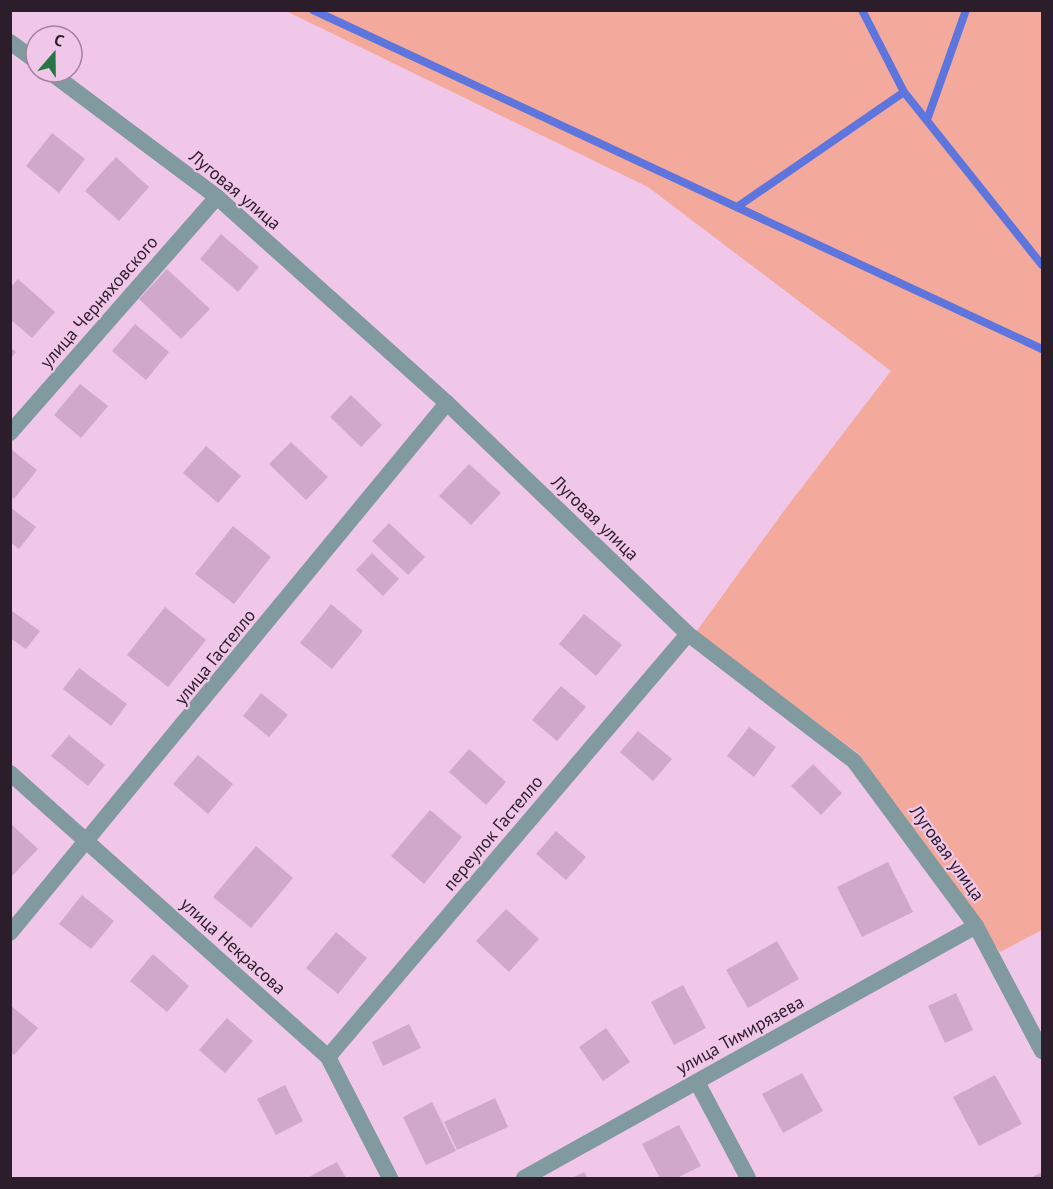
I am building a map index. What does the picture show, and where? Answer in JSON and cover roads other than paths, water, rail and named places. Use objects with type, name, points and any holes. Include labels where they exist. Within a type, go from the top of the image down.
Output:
[{"type":"street","points":[[10,42],[24,52]]},
{"type":"street","name":"Луговая улица","points":[[66,84],[217,197],[447,403],[688,634],[854,761],[976,926],[1042,1051]]},
{"type":"street","name":"улица Черняховского","points":[[10,433],[217,197]]},
{"type":"street","name":"улица Гастелло","points":[[10,933],[87,843],[447,403]]},
{"type":"street","name":"переулок Гастелло","points":[[328,1057],[688,634]]},
{"type":"street","name":"улица Некрасова","points":[[10,773],[328,1057],[390,1179]]},
{"type":"street","name":"улица Тимирязева","points":[[524,1179],[976,926]]},
{"type":"street","points":[[697,1082],[748,1179]]},
{"type":"waterway","points":[[313,10],[1042,349]]},
{"type":"waterway","points":[[862,10],[904,92],[1042,265]]},
{"type":"waterway","points":[[927,120],[966,10]]},
{"type":"waterway","points":[[737,207],[904,92]]}]
